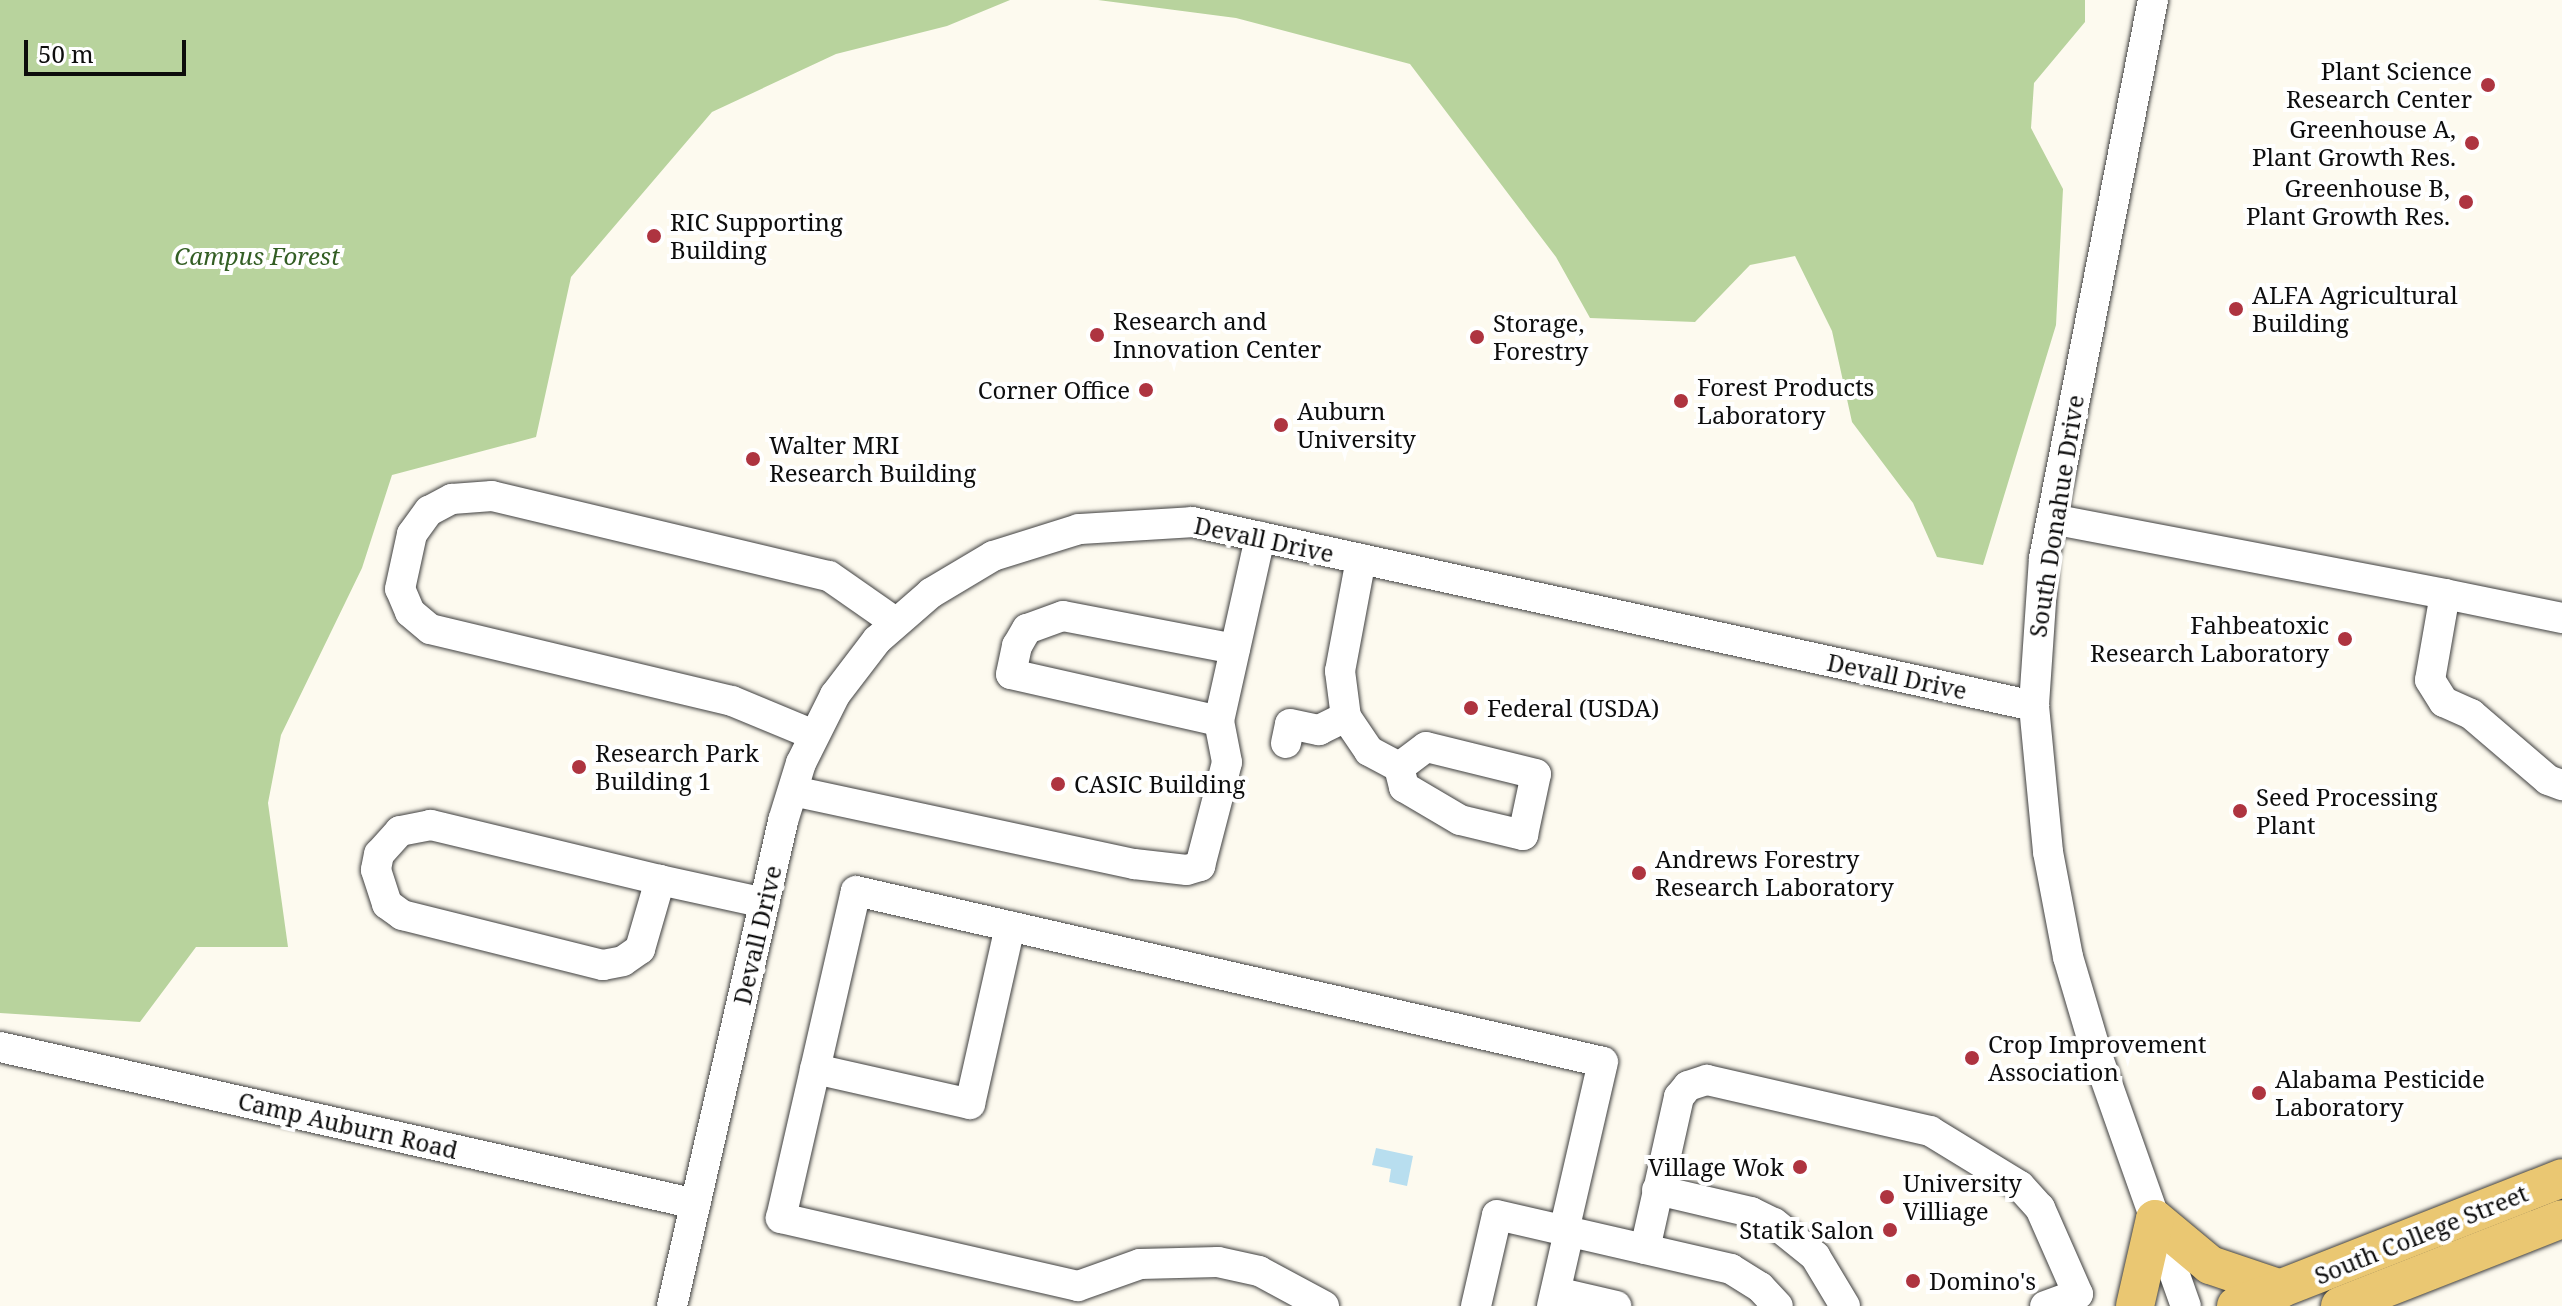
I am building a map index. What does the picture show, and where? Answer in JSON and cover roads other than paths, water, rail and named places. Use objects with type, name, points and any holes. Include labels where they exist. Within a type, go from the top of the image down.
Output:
[{"type":"main road","name":"South College Street","points":[[2236,1306],[2562,1178]]},
{"type":"main road","points":[[2135,1306],[2155,1219],[2210,1265],[2281,1289]]},
{"type":"main road","name":"South College Street","points":[[2340,1306],[2562,1219]]},
{"type":"street","name":"South Donahue Drive","points":[[2153,0],[2052,519],[2038,616],[2034,706],[2048,852],[2068,957],[2186,1306]]},
{"type":"street","points":[[814,735],[732,701],[430,629],[410,612],[400,589],[412,534],[429,511],[452,499],[492,496],[829,576],[895,622]]},
{"type":"street","points":[[2052,519],[2562,618]]},
{"type":"street","name":"Devall Drive","points":[[672,1306],[765,903],[793,791],[814,735],[856,665],[895,622],[993,556],[1079,529],[1192,522],[2034,706]]},
{"type":"street","points":[[793,791],[961,830],[1187,870],[1206,858],[1227,762],[1219,721],[1260,537]]},
{"type":"street","points":[[1361,559],[1340,671],[1346,717],[1369,751],[1399,767]]},
{"type":"street","points":[[2445,594],[2430,680],[2444,702],[2471,714],[2548,780],[2562,785]]},
{"type":"street","points":[[1219,721],[1011,674],[1017,646],[1027,629],[1063,616],[1235,649]]},
{"type":"street","points":[[1286,743],[1290,724],[1319,730],[1346,717]]},
{"type":"street","points":[[660,880],[640,949],[623,961],[603,965],[402,915],[387,904],[376,870],[379,854],[400,831],[431,825],[765,903]]},
{"type":"street","points":[[1324,1306],[1259,1271],[1218,1262],[1140,1264],[1078,1286],[781,1218],[856,891],[1603,1062],[1554,1299],[1616,1306]]},
{"type":"street","points":[[815,1069],[970,1104],[1010,926]]},
{"type":"street","name":"Camp Auburn Road","points":[[0,1047],[696,1204]]},
{"type":"street","points":[[1645,1249],[1679,1097],[1697,1081],[1930,1131],[2034,1199],[2078,1294],[2045,1306]]},
{"type":"street","points":[[1657,1190],[1751,1212],[1774,1223],[1815,1256],[1845,1306]]},
{"type":"street","points":[[1476,1306],[1497,1215],[1731,1269],[1760,1287],[1778,1306]]},
{"type":"water","points":[[1376,1148],[1413,1156],[1407,1186],[1389,1182],[1391,1169],[1372,1165]]},
{"type":"place","name":"Plant Science Research Center","points":[[2488,85]]},
{"type":"place","name":"Greenhouse A, Plant Growth Res.","points":[[2472,143]]},
{"type":"place","name":"Greenhouse B, Plant Growth Res.","points":[[2466,202]]},
{"type":"place","name":"RIC Supporting Building","points":[[654,236]]},
{"type":"place","name":"ALFA Agricultural Building","points":[[2236,309]]},
{"type":"place","name":"Research and Innovation Center","points":[[1097,335]]},
{"type":"place","name":"Storage, Forestry","points":[[1477,337]]},
{"type":"place","name":"Corner Office","points":[[1146,390]]},
{"type":"place","name":"Forest Products Laboratory","points":[[1681,401]]},
{"type":"place","name":"Auburn University","points":[[1281,425]]},
{"type":"place","name":"Walter MRI Research Building","points":[[753,459]]},
{"type":"place","name":"Fahbeatoxic Research Laboratory","points":[[2345,639]]},
{"type":"place","name":"Federal (USDA)","points":[[1471,708]]},
{"type":"place","name":"Research Park Building 1","points":[[579,767]]},
{"type":"place","name":"CASIC Building","points":[[1058,784]]},
{"type":"place","name":"Seed Processing Plant","points":[[2240,811]]},
{"type":"place","name":"Andrews Forestry Research Laboratory","points":[[1639,873]]},
{"type":"place","name":"Crop Improvement Association","points":[[1972,1058]]},
{"type":"place","name":"Alabama Pesticide Laboratory","points":[[2259,1093]]},
{"type":"place","name":"Village Wok","points":[[1800,1167]]},
{"type":"place","name":"University Villiage","points":[[1887,1197]]},
{"type":"place","name":"Statik Salon","points":[[1890,1230]]},
{"type":"place","name":"Domino's","points":[[1913,1281]]},
{"type":"park label","name":"Campus Forest","points":[[257,256]]}]
